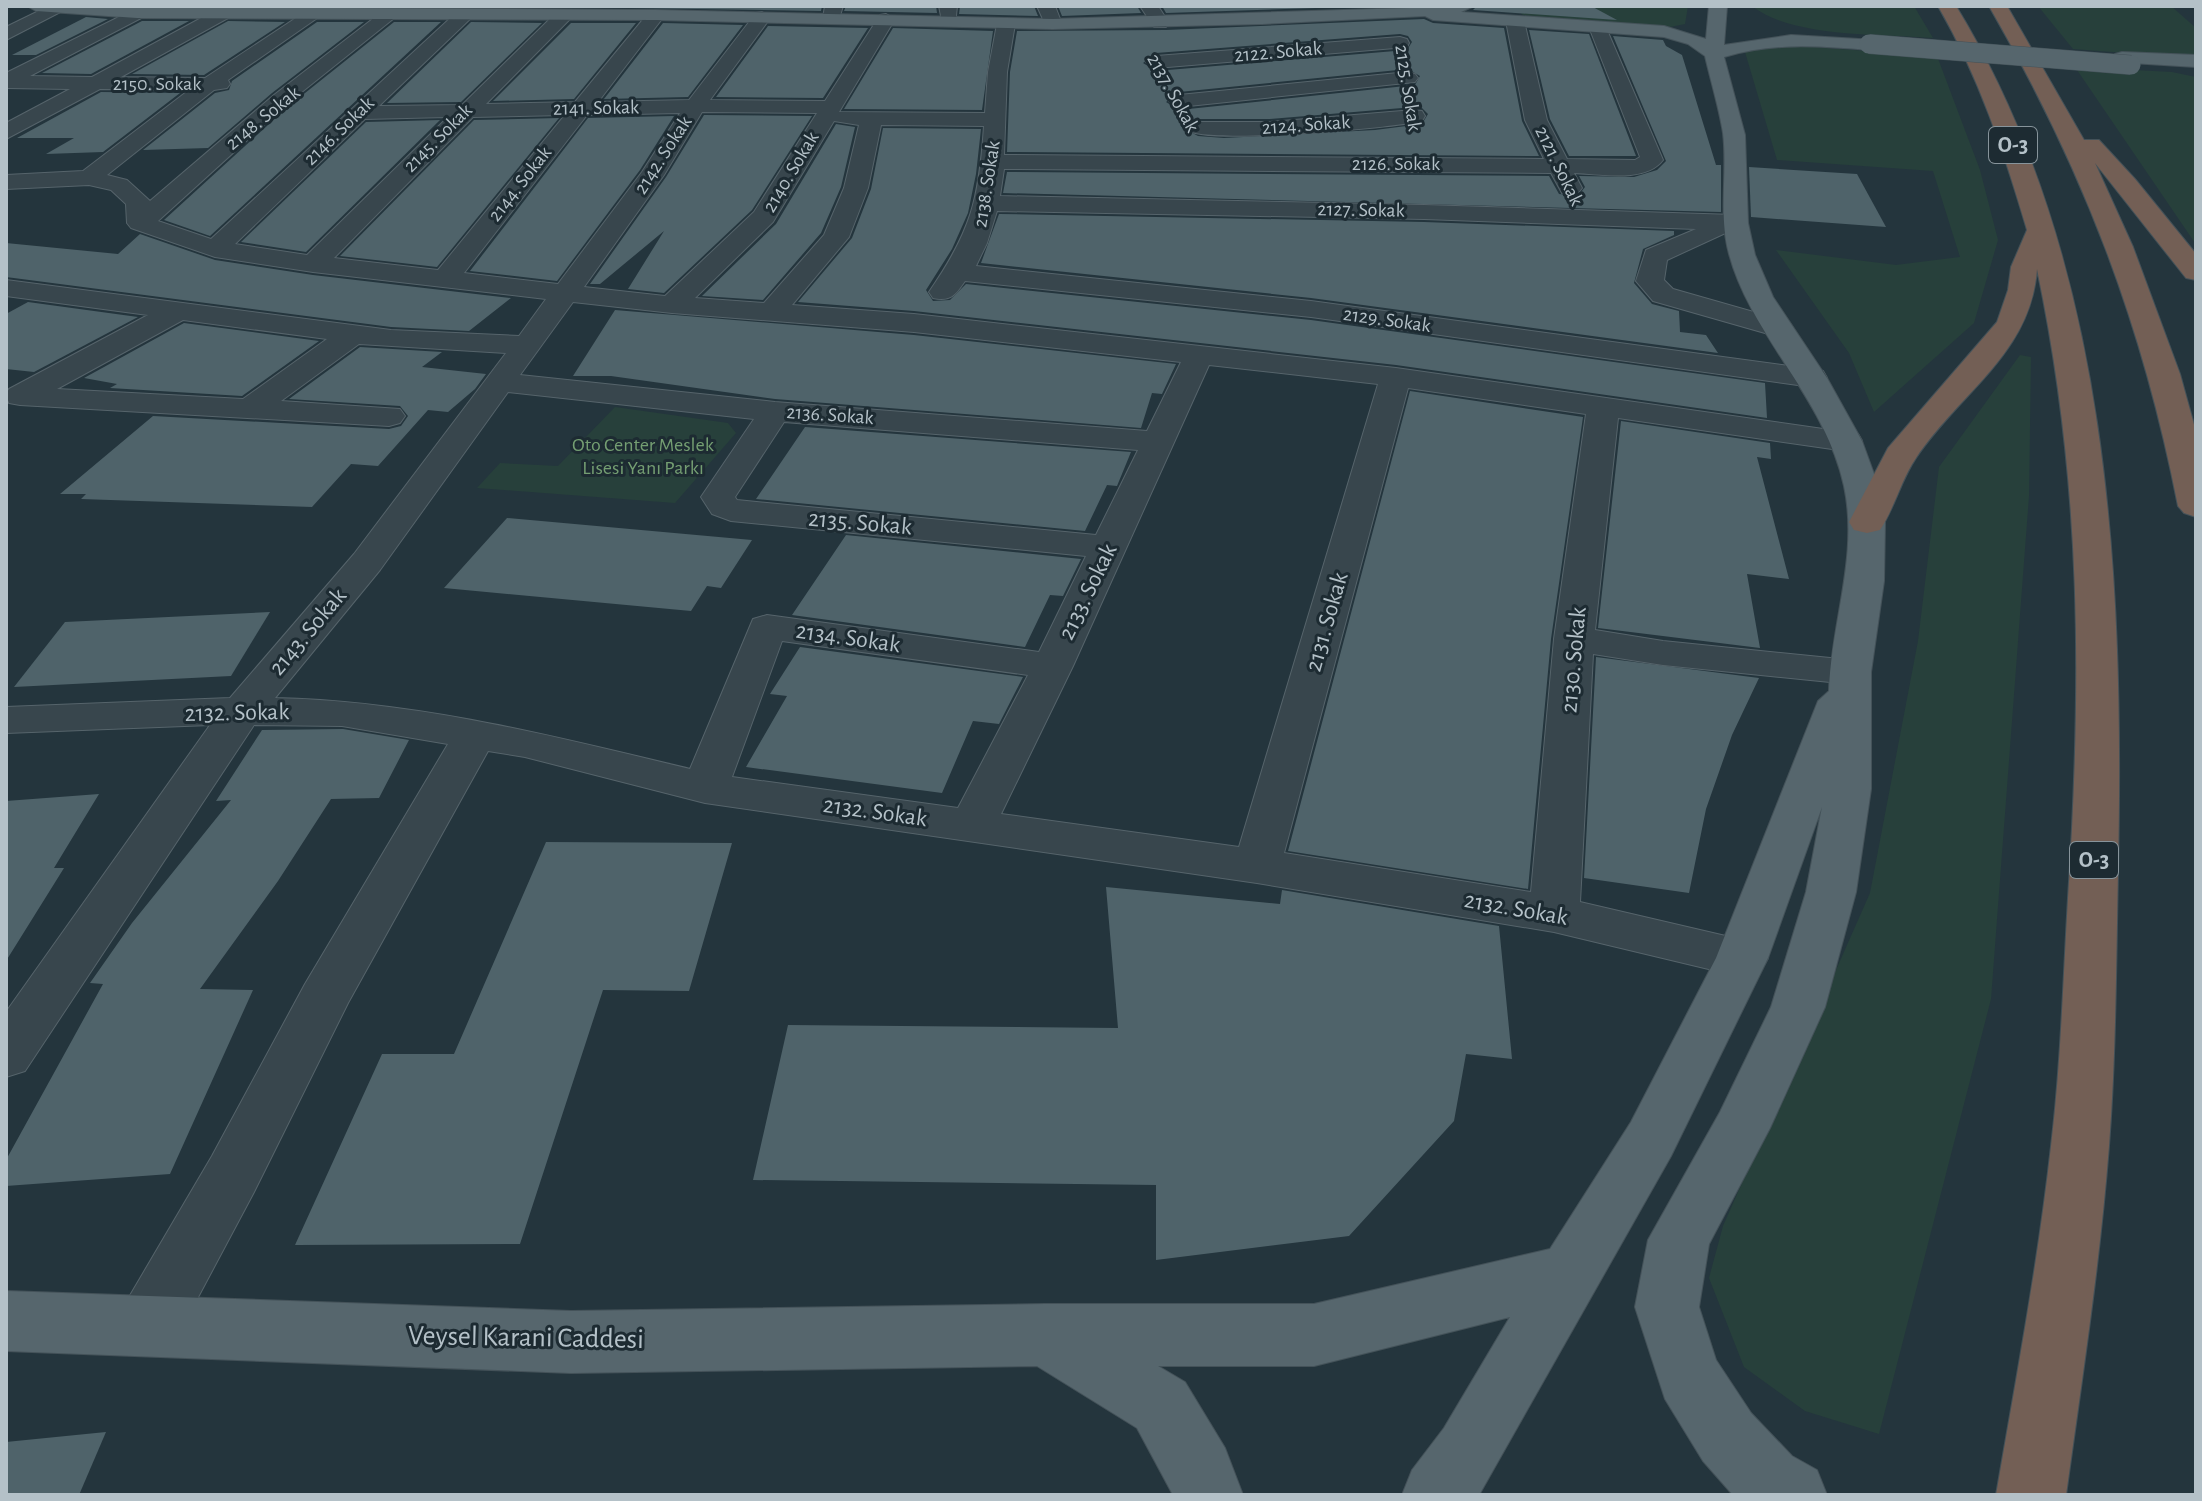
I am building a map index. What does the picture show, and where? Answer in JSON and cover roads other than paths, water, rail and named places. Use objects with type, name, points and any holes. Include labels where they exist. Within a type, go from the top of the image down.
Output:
[{"type":"highway","name":"O-3","points":[[1947,6],[1981,65],[2041,226],[2068,339],[2085,449],[2094,573],[2100,756],[2086,1075],[2077,1177],[2031,1495]]},
{"type":"highway","name":"O-3","points":[[1998,6],[2064,118],[2126,258],[2174,408],[2196,506]]},
{"type":"highway","points":[[2064,118],[2127,184],[2196,272]]},
{"type":"highway","points":[[1867,522],[1900,455],[1989,353],[2011,323],[2022,290],[2024,267],[2041,226]]},
{"type":"main road","points":[[36,6],[108,8],[137,13],[309,11],[464,15],[533,10],[565,14],[833,12],[886,19],[949,14],[1006,24],[1053,24],[1146,43],[1160,23],[1258,12],[1356,10],[1678,35],[1695,40],[1714,54]]},
{"type":"main road","points":[[1405,12],[1465,6]]},
{"type":"main road","points":[[1497,6],[1495,12],[1515,21]]},
{"type":"main road","points":[[1718,6],[1714,54],[1734,135],[1735,223],[1742,255],[1759,297],[1812,378],[1846,441],[1861,485],[1867,522],[1865,581],[1850,672],[1848,789],[1831,892],[1798,1007],[1741,1128],[1679,1240],[1667,1307],[1688,1376],[1727,1437],[1767,1481],[1792,1495]]},
{"type":"main road","points":[[1769,24],[1868,41]]},
{"type":"main road","points":[[1714,54],[1760,41],[1811,39],[2127,61],[2196,70]]},
{"type":"main road","points":[[2127,61],[2196,61]]},
{"type":"main road","points":[[1437,1495],[1468,1452],[1651,1139],[1742,958],[1850,672]]},
{"type":"main road","name":"Veysel Karani Caddesi","points":[[6,1321],[571,1342],[1045,1335],[1314,1335],[1570,1273]]},
{"type":"main road","points":[[1045,1335],[1161,1405],[1200,1473],[1208,1495]]},
{"type":"street","points":[[1046,6],[1053,24]]},
{"type":"street","points":[[1149,6],[1160,23]]},
{"type":"street","points":[[6,34],[59,8]]},
{"type":"street","points":[[6,132],[98,83],[211,11]]},
{"type":"street","points":[[89,178],[309,11]]},
{"type":"street","name":"2148. Sokak","points":[[140,223],[281,99],[310,90],[406,12]]},
{"type":"street","name":"2144. Sokak","points":[[445,279],[579,108],[640,12]]},
{"type":"street","name":"2125. Sokak","points":[[1405,12],[1400,43],[1408,78],[1419,164]]},
{"type":"street","points":[[6,82],[137,13]]},
{"type":"street","name":"2142. Sokak","points":[[564,293],[652,175],[747,13]]},
{"type":"street","name":"2145. Sokak","points":[[313,264],[565,14]]},
{"type":"street","name":"2146. Sokak","points":[[215,249],[358,104],[464,15]]},
{"type":"street","name":"2140. Sokak","points":[[672,305],[764,217],[886,19]]},
{"type":"street","name":"2121. Sokak","points":[[1515,21],[1536,120],[1584,217]]},
{"type":"street","name":"2138. Sokak","points":[[914,323],[960,272],[980,237],[994,162],[997,76],[1006,24]]},
{"type":"street","name":"2126. Sokak","points":[[994,162],[1639,167],[1652,160],[1598,27]]},
{"type":"street","name":"2122. Sokak","points":[[1146,43],[1400,43]]},
{"type":"street","name":"2137. Sokak","points":[[1146,43],[1197,129],[1202,164]]},
{"type":"street","points":[[1179,101],[1408,78]]},
{"type":"street","name":"2150. Sokak","points":[[6,82],[258,83],[310,90]]},
{"type":"street","name":"2141. Sokak","points":[[358,104],[464,111],[695,106],[828,112],[871,120],[996,120]]},
{"type":"street","points":[[771,313],[836,237],[856,188],[871,120]]},
{"type":"street","name":"2124. Sokak","points":[[1197,129],[1270,129],[1419,164]]},
{"type":"street","name":"2127. Sokak","points":[[987,203],[1419,164],[1584,217],[1735,223]]},
{"type":"street","points":[[6,182],[89,178],[119,185],[138,202],[140,223],[215,249],[313,264],[672,305],[914,323],[1396,377],[1846,441]]},
{"type":"street","points":[[1735,223],[1655,256],[1650,281],[1663,295],[1779,328]]},
{"type":"street","name":"2129. Sokak","points":[[960,272],[1311,309],[1812,378]]},
{"type":"street","points":[[6,288],[352,335],[432,342],[527,345]]},
{"type":"street","name":"2143. Sokak","points":[[6,1055],[242,711],[367,562],[564,293]]},
{"type":"street","points":[[178,311],[20,396],[389,416]]},
{"type":"street","points":[[252,407],[352,335]]},
{"type":"street","name":"2133. Sokak","points":[[972,826],[1053,666],[1199,355]]},
{"type":"street","name":"2131. Sokak","points":[[1257,866],[1396,377]]},
{"type":"street","name":"2136. Sokak","points":[[501,382],[775,412],[1160,442]]},
{"type":"street","name":"2130. Sokak","points":[[1554,914],[1574,639],[1603,406]]},
{"type":"street","name":"2135. Sokak","points":[[775,412],[718,497],[724,507],[744,513],[1110,547]]},
{"type":"street","name":"2134. Sokak","points":[[705,788],[767,627],[1053,666]]},
{"type":"street","points":[[1574,639],[1663,653],[1850,672]]},
{"type":"street","name":"2132. Sokak","points":[[6,720],[242,711],[342,713],[525,743],[705,788],[1257,866],[1554,914],[1742,958]]},
{"type":"street","points":[[148,1326],[233,1174],[324,998],[475,735]]},
{"type":"park label","name":"Oto Center Meslek Lisesi Yanı Parkı","points":[[643,456]]}]
